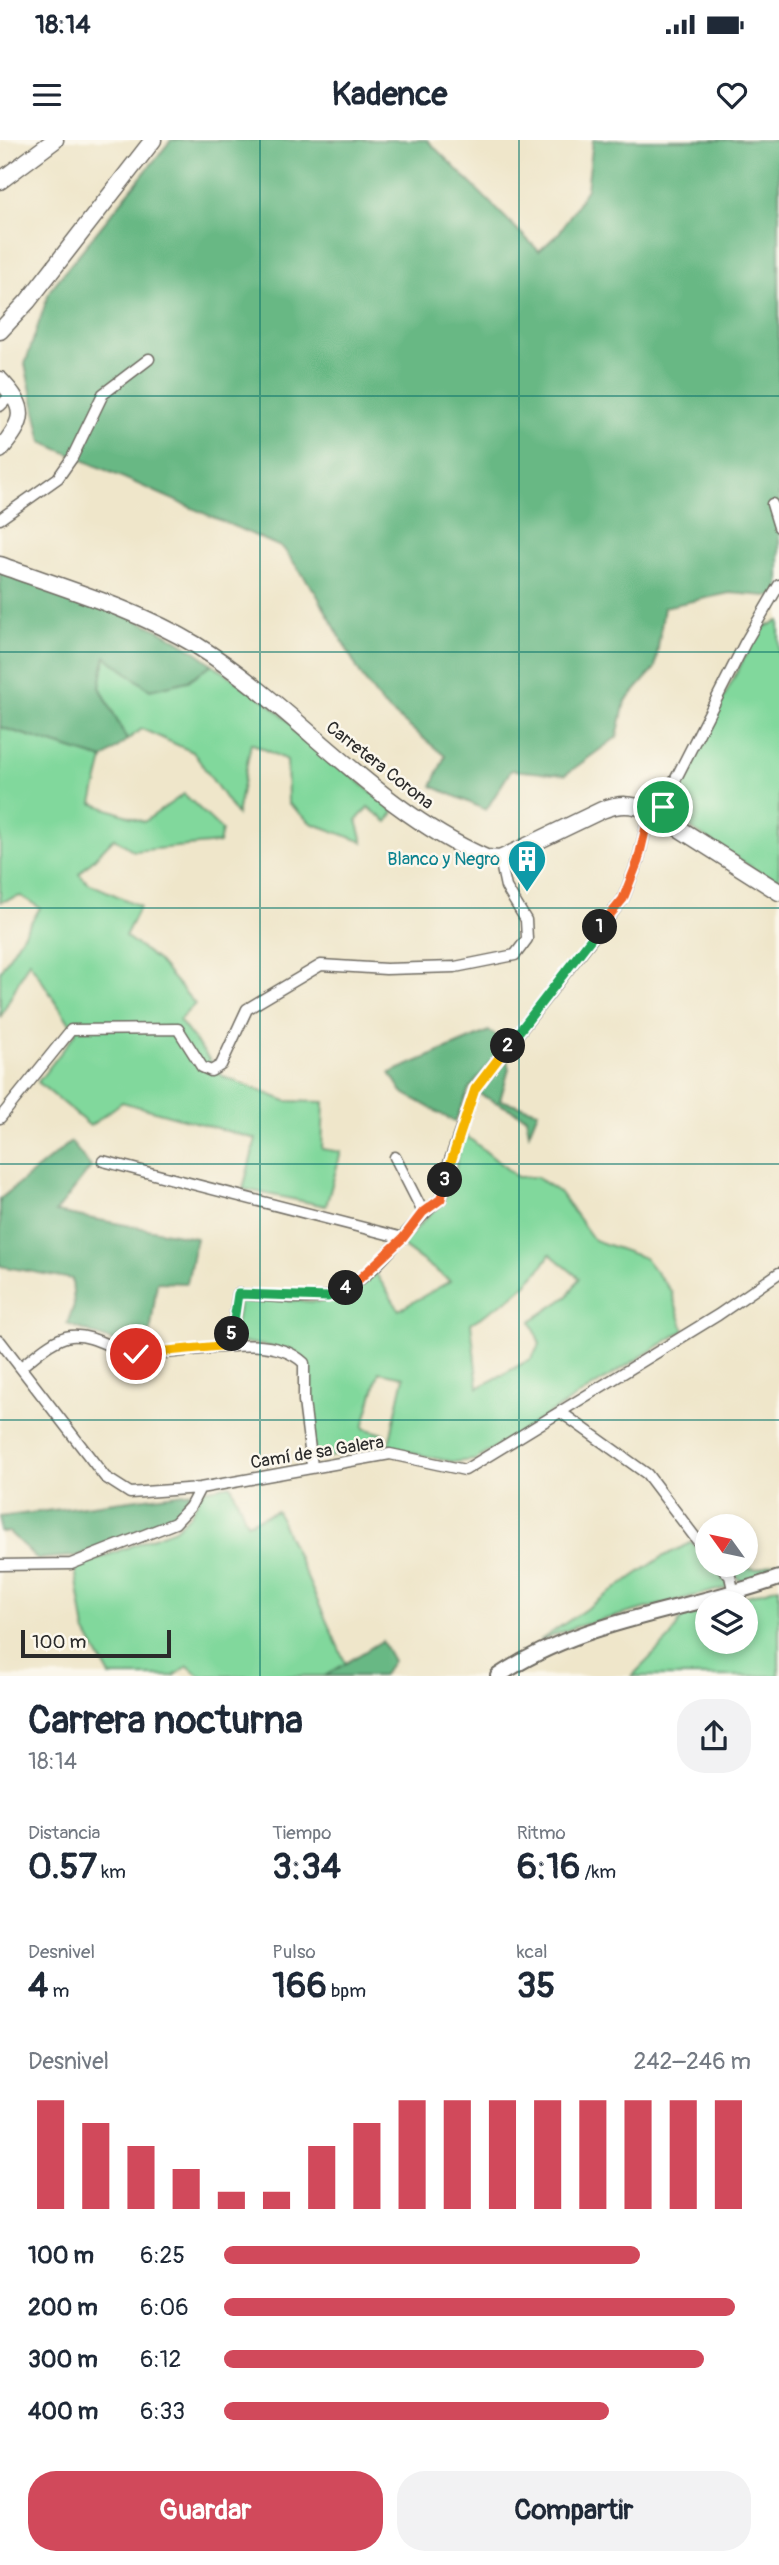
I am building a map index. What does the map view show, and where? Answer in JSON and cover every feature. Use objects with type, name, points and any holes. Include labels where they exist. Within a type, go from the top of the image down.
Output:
[{"type":"main road","points":[[0,181],[55,140]]},
{"type":"main road","points":[[0,331],[28,301],[153,140]]},
{"type":"main road","points":[[0,380],[13,393],[22,414],[19,425],[0,450]]},
{"type":"main road","name":"Carretera Corona","points":[[0,565],[149,620],[197,646],[269,699],[359,777],[410,816],[474,853],[486,858],[500,859]]},
{"type":"main road","points":[[500,859],[617,804],[632,804],[655,814],[779,892]]},
{"type":"street","points":[[0,519],[58,478],[72,458],[103,394],[149,359]]},
{"type":"street","points":[[0,406],[13,393]]},
{"type":"street","points":[[772,504],[779,527]]},
{"type":"street","points":[[230,1345],[238,1294],[328,1297],[355,1283],[403,1238],[423,1212],[441,1199],[449,1163],[475,1089],[623,899],[655,814],[667,796],[745,643],[779,585]]},
{"type":"street","points":[[0,1118],[71,1030],[178,1029],[202,1067],[211,1071],[221,1065],[247,1009],[321,965],[386,969],[455,967],[515,955],[527,939],[526,920],[506,887],[500,859]]},
{"type":"street","points":[[395,1157],[423,1212]]},
{"type":"street","points":[[103,1161],[403,1238]]},
{"type":"street","name":"Camí de sa Galera","points":[[0,1341],[105,1477],[130,1493],[200,1489],[312,1466],[390,1454],[465,1470],[562,1413],[718,1315],[779,1273]]},
{"type":"street","points":[[22,1367],[68,1336],[91,1336],[136,1354],[230,1345],[293,1352],[304,1363],[304,1401],[312,1466]]},
{"type":"street","points":[[562,1413],[648,1474],[695,1537]]},
{"type":"street","points":[[0,1565],[71,1564],[175,1523],[190,1507],[200,1489]]},
{"type":"street","points":[[742,1591],[779,1578]]},
{"type":"street","points":[[498,1676],[526,1657],[563,1639],[603,1626],[695,1604]]},
{"type":"green space","points":[[171,140],[427,140],[539,251],[559,233],[587,189],[593,140],[779,140],[779,597],[730,593],[664,607],[655,668],[625,702],[617,737],[565,775],[511,770],[486,810],[432,786],[445,756],[384,706],[362,677],[316,593],[283,548],[42,442],[25,364],[50,290]]},
{"type":"green space","points":[[0,571],[138,620],[189,647],[212,664],[188,681],[150,690],[105,656],[100,687],[127,740],[103,759],[0,727]]},
{"type":"green space","points":[[779,621],[779,885],[670,815],[668,806],[759,629]]},
{"type":"green space","points":[[105,655],[188,681],[212,664],[266,701],[394,812],[387,822],[368,807],[357,820],[363,842],[311,823],[288,803],[287,760],[251,743],[237,815],[193,752],[142,729],[127,740],[100,687]]},
{"type":"green space","points":[[0,727],[103,759],[92,803],[144,822],[184,794],[222,830],[219,843],[134,851],[114,838],[79,874],[88,883],[140,906],[125,936],[157,960],[195,1004],[179,1020],[222,1076],[286,1101],[324,1102],[322,1149],[341,1152],[326,1206],[243,1189],[256,1139],[122,1102],[90,1126],[38,1082],[76,1033],[29,961],[0,1018],[0,971],[40,908],[21,896],[0,902]]},
{"type":"green space","points":[[489,1031],[506,1042],[469,1089],[455,1122],[402,1092],[390,1073]]},
{"type":"green space","points":[[506,1054],[509,1069],[500,1100],[538,1111],[529,1133],[526,1117],[477,1093]]},
{"type":"green space","points":[[463,1133],[517,1177],[536,1177],[560,1193],[594,1240],[645,1258],[671,1291],[684,1330],[475,1460],[454,1462],[388,1448],[404,1377],[379,1372],[363,1428],[384,1434],[380,1446],[329,1457],[315,1454],[306,1403],[306,1362],[294,1351],[237,1341],[234,1335],[239,1302],[243,1298],[322,1302],[346,1293],[373,1269],[399,1310],[450,1281],[401,1245],[451,1191]],"holes":[[[550,1254],[579,1278],[568,1296],[531,1321],[540,1344],[531,1359],[478,1388],[471,1323],[505,1302],[525,1285]]]},
{"type":"green space","points":[[71,1142],[91,1167],[56,1212],[196,1238],[187,1283],[157,1282],[148,1349],[139,1351],[67,1324],[74,1305],[72,1279],[0,1266],[0,1199]]},
{"type":"green space","points":[[231,1485],[247,1523],[277,1511],[346,1664],[325,1676],[200,1676],[188,1666],[174,1676],[110,1676],[85,1631],[75,1568],[175,1529],[190,1515],[203,1490]]},
{"type":"green space","points":[[192,1492],[172,1519],[77,1556],[37,1559],[9,1532],[0,1532],[0,1517]]},
{"type":"green space","points":[[692,1542],[695,1545],[695,1577],[725,1577],[729,1587],[714,1591],[695,1591],[695,1596],[575,1627],[539,1641],[662,1557]]},
{"type":"green space","points":[[779,1562],[779,1570],[753,1581],[743,1582],[736,1577],[758,1577],[758,1568]]},
{"type":"green space","points":[[779,1587],[779,1676],[632,1676],[670,1638],[684,1614],[695,1611],[695,1654],[758,1654],[758,1593]]},
{"type":"green space","points":[[382,1641],[393,1661],[382,1676],[325,1676]]},
{"type":"place","name":"Blanco y Negro","points":[[527,893]]},
{"type":"route","points":[[136,1354],[230,1345],[238,1294],[328,1297],[355,1283],[403,1238],[423,1212],[441,1199],[449,1163],[475,1089],[623,899],[638,861],[650,810],[660,817],[663,807]]}]
